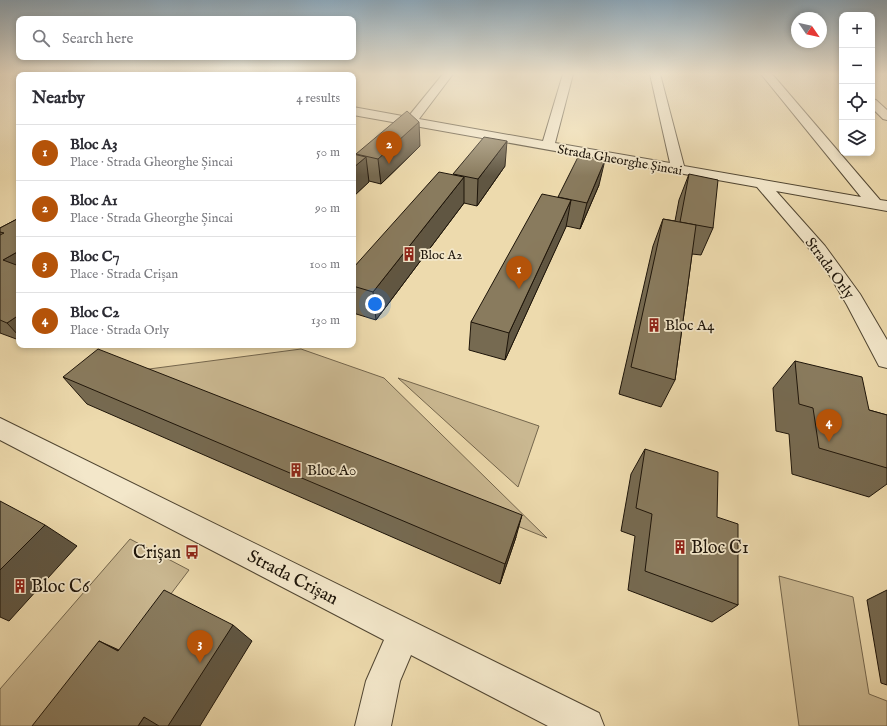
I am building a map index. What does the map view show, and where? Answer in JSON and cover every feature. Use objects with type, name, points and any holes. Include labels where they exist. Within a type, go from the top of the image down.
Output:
[{"type":"street","points":[[411,121],[421,108]]},
{"type":"street","points":[[548,146],[559,108]]},
{"type":"street","points":[[663,108],[678,169]]},
{"type":"street","points":[[796,108],[881,205]]},
{"type":"street","points":[[878,108],[887,116]]},
{"type":"street","name":"Strada Gheorghe Șincai","points":[[356,112],[881,205]]},
{"type":"street","name":"Strada Orly","points":[[762,184],[806,234],[836,272],[849,291],[887,360]]},
{"type":"street","name":"Strada Crișan","points":[[0,428],[586,726]]},
{"type":"street","points":[[373,726],[383,681],[404,633]]},
{"type":"shaded area","points":[[301,349],[384,378],[547,538],[134,371]]},
{"type":"shaded area","points":[[398,378],[539,426],[518,487]]},
{"type":"shaded area","points":[[130,539],[189,570],[71,726],[0,726],[0,689]]},
{"type":"shaded area","points":[[779,576],[853,597],[869,694],[887,701],[887,726],[799,726]]},
{"type":"building","points":[[407,111],[419,122],[378,159],[356,154]]},
{"type":"building","points":[[484,137],[507,141],[478,179],[453,174]]},
{"type":"building","points":[[356,155],[366,157],[356,165]]},
{"type":"building","points":[[579,155],[605,160],[587,203],[558,197]]},
{"type":"building","points":[[439,172],[464,177],[373,292],[356,287],[356,265]]},
{"type":"building","points":[[689,174],[718,180],[713,228],[680,222]]},
{"type":"building","points":[[542,194],[571,200],[509,333],[471,322]]},
{"type":"building","name":"Bloc A4","points":[[663,219],[696,225],[675,380],[631,367]]},
{"type":"building","points":[[16,220],[16,253],[3,260],[16,265],[16,317],[7,323],[0,320],[0,235],[4,233],[0,232],[0,228]]},
{"type":"building","points":[[98,349],[522,515],[505,564],[63,377]]},
{"type":"building","points":[[795,361],[862,377],[869,410],[887,415],[887,468],[819,448],[813,408],[799,404]]},
{"type":"building","points":[[645,449],[718,472],[717,517],[738,524],[738,605],[645,571],[652,514],[636,508]]},
{"type":"building","points":[[0,501],[45,525],[0,570]]},
{"type":"building","points":[[164,590],[233,625],[168,726],[159,726],[144,717],[138,726],[32,726],[99,641],[118,651]]},
{"type":"place","name":"Bloc A1","points":[[389,164]]},
{"type":"place","name":"Bloc A2","points":[[409,254]]},
{"type":"place","name":"Bloc A3","points":[[519,289]]},
{"type":"place","name":"Bloc A4","points":[[654,325]]},
{"type":"place","name":"Bloc C2","points":[[829,442]]},
{"type":"place","name":"Bloc A0","points":[[296,470]]},
{"type":"place","name":"Bloc C1","points":[[680,547]]},
{"type":"place","name":"Crișan","points":[[192,552]]},
{"type":"place","name":"Bloc C6","points":[[20,586]]},
{"type":"place","name":"Bloc C7","points":[[200,663]]}]
